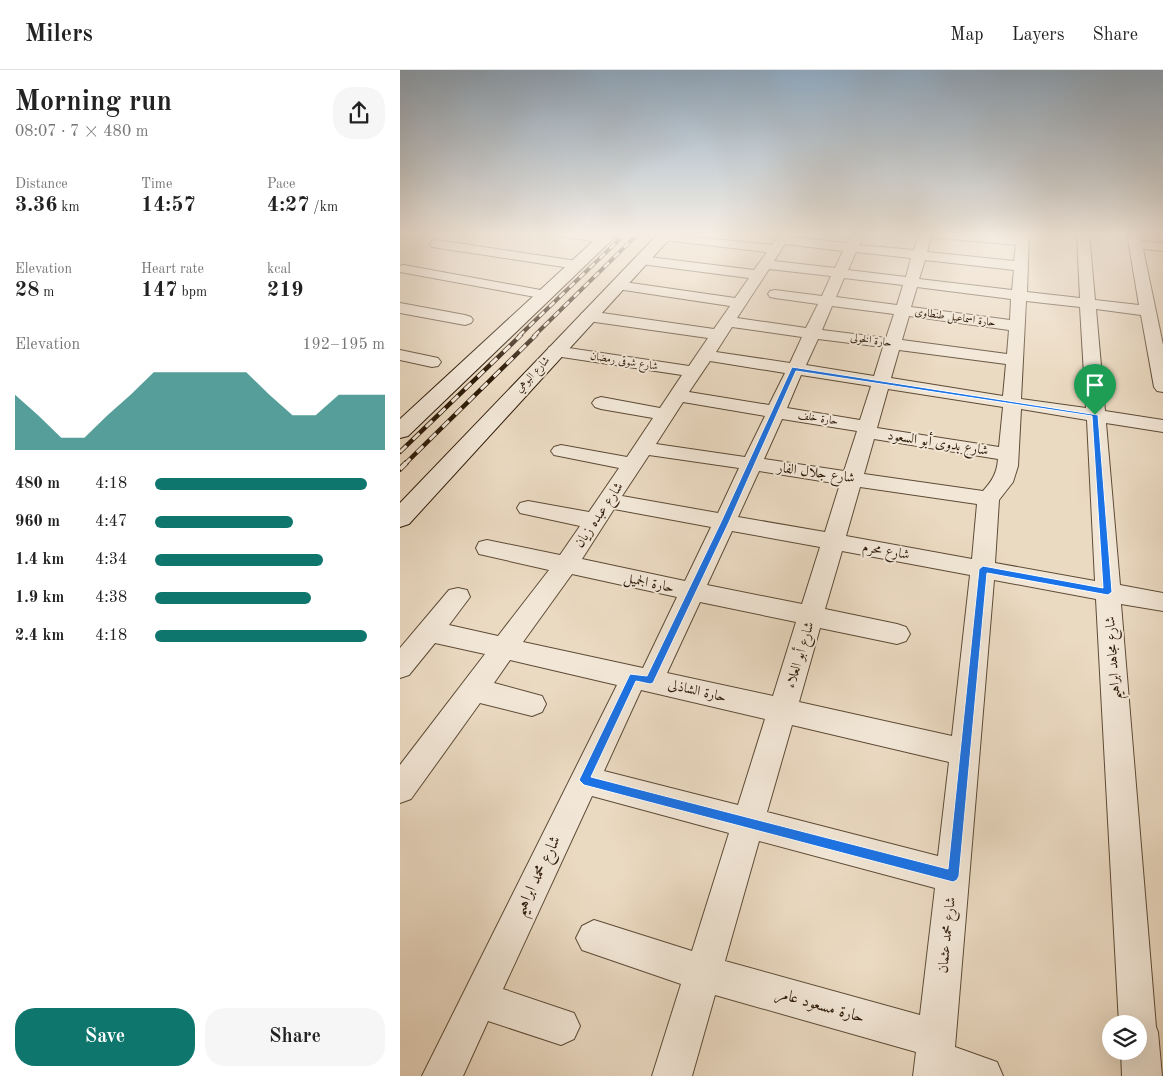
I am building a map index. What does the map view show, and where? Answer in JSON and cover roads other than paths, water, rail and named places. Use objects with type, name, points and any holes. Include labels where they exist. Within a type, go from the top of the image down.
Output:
[{"type":"street","points":[[459,280],[546,295]]},
{"type":"street","points":[[400,431],[562,280]]},
{"type":"street","name":"شارع البوهي","points":[[400,518],[622,280]]},
{"type":"street","name":"شارع عبده زيان","points":[[400,789],[565,566],[755,280]]},
{"type":"street","name":"شارع محمد ابراهيم","points":[[442,1076],[584,780],[692,592],[837,280]]},
{"type":"street","points":[[895,280],[1147,311]]},
{"type":"street","points":[[988,499],[1003,482],[1008,466],[1020,280]]},
{"type":"street","name":"شارع مجاهد ابراهيم","points":[[1086,280],[1137,1015]]},
{"type":"street","points":[[1141,280],[1162,377]]},
{"type":"street","name":"شارع أبو العلاء","points":[[672,1076],[812,617],[911,282]]},
{"type":"street","points":[[617,285],[740,303]]},
{"type":"street","name":"حارة اسماعيل طنطاوى","points":[[775,294],[1017,326]]},
{"type":"street","points":[[400,308],[465,320]]},
{"type":"street","name":"حارة الخولى","points":[[588,316],[723,328],[811,333],[1015,360]]},
{"type":"street","name":"شارع شوقى رمضان","points":[[555,351],[699,364],[794,369],[1163,426]]},
{"type":"street","points":[[400,370],[416,358]]},
{"type":"street","name":"حارة خلف","points":[[678,396],[868,429]]},
{"type":"street","points":[[602,403],[666,414]]},
{"type":"street","name":"شارع بدوى أبو السعود","points":[[868,429],[1008,454]]},
{"type":"street","name":"شارع جلال الفار","points":[[561,451],[751,464],[988,499]]},
{"type":"street","name":"شارع محمد عثمان","points":[[935,1058],[983,569],[988,499]]},
{"type":"street","name":"شارع محرم","points":[[608,501],[1163,602]]},
{"type":"street","points":[[528,508],[595,521]]},
{"type":"street","name":"حارة الجميل","points":[[487,548],[565,566],[897,634]]},
{"type":"street","points":[[400,667],[458,597]]},
{"type":"street","name":"حارة الشاذلى","points":[[429,631],[965,752]]},
{"type":"street","points":[[474,690],[532,704]]},
{"type":"street","points":[[584,780],[953,876]]},
{"type":"street","name":"حارة مسعود عامر","points":[[594,938],[703,973],[983,1076]]},
{"type":"street","points":[[479,1000],[561,1026]]},
{"type":"street","points":[[1141,1060],[1142,1076]]},
{"type":"railway","points":[[519,336],[577,280]]},
{"type":"railway","points":[[534,336],[591,280]]},
{"type":"railway","points":[[400,452],[521,335]]},
{"type":"railway","points":[[404,465],[536,335]]},
{"type":"railway","points":[[400,469],[404,465]]}]
